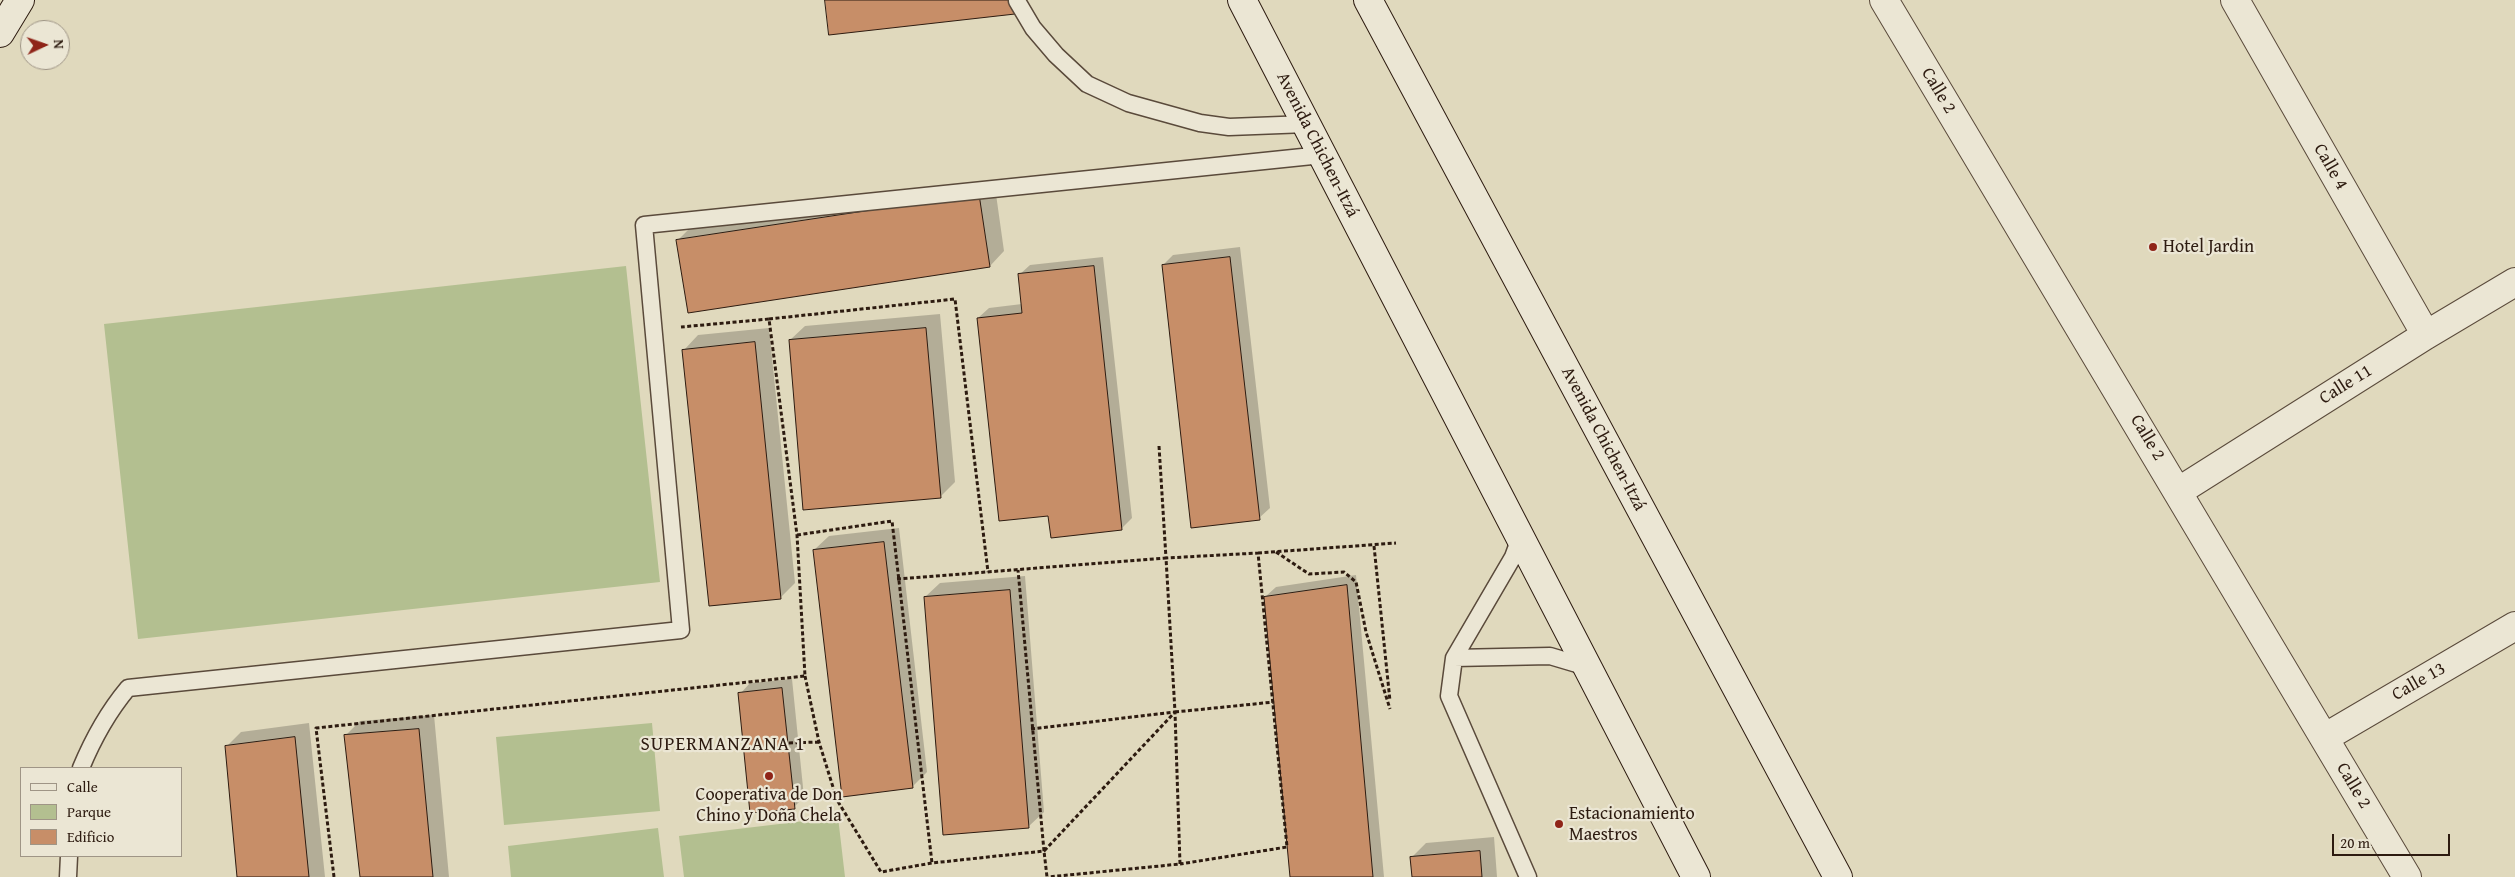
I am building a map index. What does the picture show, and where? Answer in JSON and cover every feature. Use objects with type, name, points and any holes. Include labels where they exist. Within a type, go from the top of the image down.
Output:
[{"type":"street","points":[[0,33],[20,0]]},
{"type":"street","name":"Avenida Chichen-Itzá","points":[[1242,0],[1696,877]]},
{"type":"street","name":"Avenida Chichen-Itzá","points":[[1368,0],[1838,877]]},
{"type":"street","name":"Calle 2","points":[[1884,0],[2408,877]]},
{"type":"street","name":"Calle 4","points":[[2235,0],[2426,334]]},
{"type":"street","name":"Calle 11","points":[[2179,491],[2426,334],[2515,282]]},
{"type":"street","name":"Calle 13","points":[[2324,738],[2515,626]]},
{"type":"lane","points":[[1017,1],[1033,28],[1056,55],[1087,84],[1128,103],[1200,122],[1229,126],[1307,124]]},
{"type":"lane","points":[[81,767],[114,704],[128,688],[681,630],[644,225],[1322,155]]},
{"type":"lane","points":[[1520,538],[1513,557],[1454,658],[1449,696],[1528,877]]},
{"type":"lane","points":[[1454,658],[1550,656],[1587,667]]},
{"type":"lane","points":[[68,877],[69,857]]},
{"type":"path","points":[[769,319],[954,299],[988,572]]},
{"type":"path","points":[[1159,446],[1175,712],[1180,864]]},
{"type":"path","points":[[797,535],[892,520],[897,579],[932,863]]},
{"type":"path","points":[[897,579],[1166,558],[1374,546],[1396,543]]},
{"type":"path","points":[[1276,552],[1309,574],[1344,572],[1356,582],[1366,632],[1390,709],[1374,546]]},
{"type":"path","points":[[1018,570],[1031,729],[1048,877],[1180,864],[1287,847],[1258,553]]},
{"type":"path","points":[[805,676],[819,742],[837,800],[881,872],[882,877]]},
{"type":"path","points":[[1031,729],[1274,702]]},
{"type":"path","points":[[881,872],[932,863],[1044,851],[1175,712]]},
{"type":"path","points":[[789,743],[819,742]]},
{"type":"green space","points":[[626,266],[660,582],[138,639],[104,324]]},
{"type":"green space","points":[[652,723],[660,811],[504,825],[496,737]]},
{"type":"green space","points":[[838,817],[845,877],[684,877],[679,836]]},
{"type":"green space","points":[[658,828],[664,877],[511,877],[508,846]]},
{"type":"building","points":[[825,0],[1014,0],[1015,14],[829,35]]},
{"type":"building","points":[[979,194],[990,267],[688,313],[676,240]]},
{"type":"building","points":[[1230,257],[1260,520],[1191,528],[1162,265]]},
{"type":"building","points":[[1094,266],[1122,530],[1051,538],[1048,516],[999,521],[977,318],[1022,313],[1018,274]]},
{"type":"building","points":[[926,328],[941,498],[803,510],[789,340]]},
{"type":"building","points":[[755,342],[781,599],[709,606],[682,350]]},
{"type":"building","points":[[884,542],[913,788],[842,797],[813,550]]},
{"type":"building","points":[[1347,585],[1373,877],[1290,877],[1264,597]]},
{"type":"building","points":[[1010,590],[1029,828],[943,835],[924,597]]},
{"type":"building","name":"Cooperativa de Don Chino y Doña Chela","points":[[782,688],[795,809],[750,813],[738,693]]},
{"type":"building","points":[[419,729],[433,877],[360,877],[344,735]]},
{"type":"building","points":[[295,737],[309,877],[237,877],[225,746]]},
{"type":"building","points":[[1480,851],[1482,877],[1412,877],[1410,857]]},
{"type":"place","name":"Hotel Jardin","points":[[2153,247]]},
{"type":"place","name":"Cooperativa de Don Chino y Doña Chela","points":[[769,776]]},
{"type":"place","name":"Estacionamiento Maestros","points":[[1559,824]]},
{"type":"district","name":"SUPERMANZANA 1","points":[[723,745]]}]
